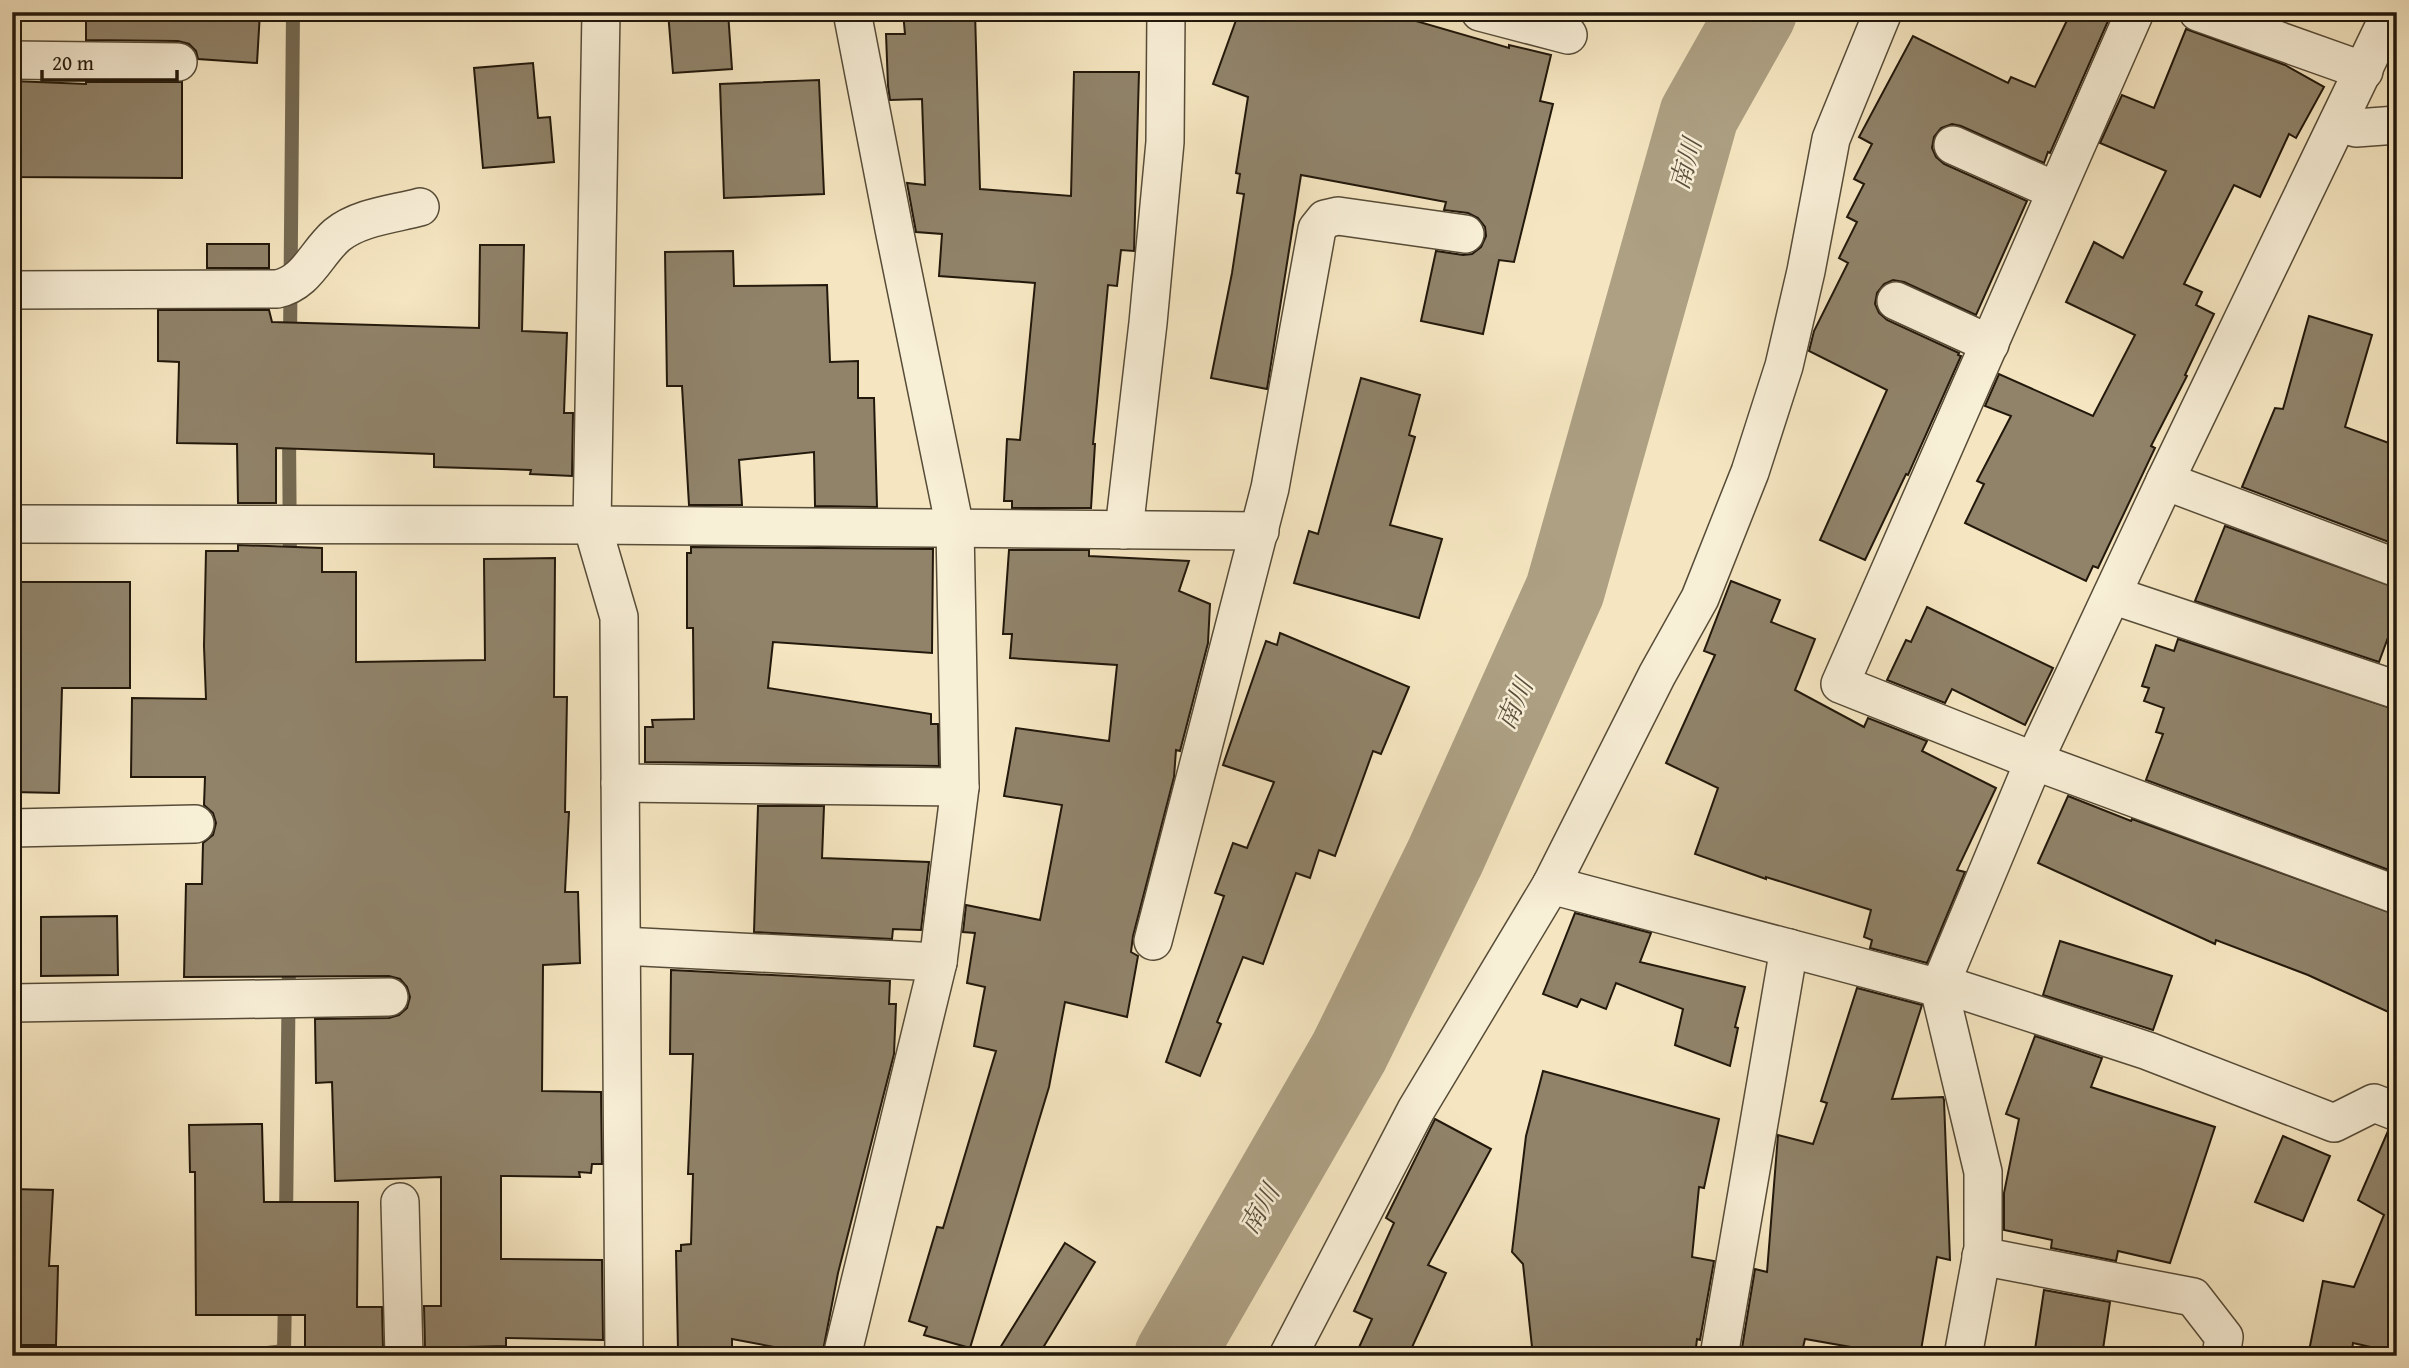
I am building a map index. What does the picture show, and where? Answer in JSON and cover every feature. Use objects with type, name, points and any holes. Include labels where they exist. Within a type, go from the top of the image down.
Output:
[{"type":"street","points":[[601,12],[592,525],[619,617],[624,1356]]},
{"type":"street","points":[[842,1356],[938,962],[960,787],[955,528],[852,12]]},
{"type":"street","points":[[1124,530],[1144,363],[1163,155],[1166,12]]},
{"type":"street","points":[[1480,12],[1568,35]]},
{"type":"street","points":[[1288,1356],[1416,1110],[1551,885],[1657,675],[1700,598],[1750,472],[1784,366],[1806,271],[1831,139],[1883,12]]},
{"type":"street","points":[[2135,12],[1840,684],[2034,761],[2397,895]]},
{"type":"street","points":[[2198,12],[2364,71]]},
{"type":"street","points":[[1963,1356],[1981,1256],[1983,1172],[1939,988],[2034,761],[2165,481],[2391,12]]},
{"type":"street","points":[[12,60],[178,62]]},
{"type":"street","points":[[2338,123],[2356,128],[2397,125]]},
{"type":"street","points":[[1954,145],[2056,191]]},
{"type":"street","points":[[12,290],[277,289],[300,278],[337,236],[373,218],[420,207]]},
{"type":"street","points":[[1153,941],[1270,488],[1317,229],[1325,219],[1338,216],[1465,234]]},
{"type":"street","points":[[1896,301],[1990,344]]},
{"type":"street","points":[[2165,481],[2397,568]]},
{"type":"street","points":[[12,524],[592,525],[1260,531]]},
{"type":"street","points":[[2112,595],[2397,690]]},
{"type":"street","points":[[620,783],[960,787]]},
{"type":"street","points":[[12,828],[194,824]]},
{"type":"street","points":[[1551,885],[1939,988],[1961,990],[2148,1051],[2334,1123],[2374,1103],[2397,1112]]},
{"type":"street","points":[[622,946],[938,962]]},
{"type":"street","points":[[1719,1356],[1789,948]]},
{"type":"street","points":[[12,1003],[389,997]]},
{"type":"street","points":[[400,1202],[404,1356]]},
{"type":"street","points":[[1981,1256],[2193,1297],[2224,1338],[2221,1356]]},
{"type":"building","points":[[86,12],[260,12],[257,63],[198,59],[196,51],[189,44],[178,41],[86,40]]},
{"type":"building","points":[[668,12],[728,12],[732,69],[673,73]]},
{"type":"building","points":[[903,12],[975,12],[980,189],[1071,196],[1074,72],[1139,72],[1134,251],[1121,250],[1117,286],[1108,285],[1093,444],[1091,508],[1012,508],[1012,501],[1004,501],[1007,439],[1020,440],[1035,283],[939,276],[942,234],[916,232],[907,183],[925,185],[922,99],[890,100],[888,86],[886,34],[905,34]]},
{"type":"building","points":[[1239,12],[1385,12],[1509,48],[1509,45],[1551,55],[1540,101],[1553,104],[1514,262],[1499,260],[1483,334],[1421,321],[1436,251],[1463,255],[1472,254],[1481,247],[1486,236],[1485,227],[1478,218],[1468,213],[1444,210],[1446,202],[1301,175],[1267,389],[1211,378],[1232,273],[1244,194],[1237,193],[1240,174],[1236,173],[1248,97],[1213,84]]},
{"type":"building","points":[[2071,12],[2112,12],[2044,163],[1961,126],[1952,124],[1941,128],[1934,137],[1932,148],[1936,157],[1944,164],[2027,201],[1976,315],[1904,282],[1893,280],[1884,284],[1877,293],[1875,304],[1879,313],[1887,320],[1961,356],[1908,475],[1906,474],[1865,560],[1820,540],[1887,390],[1809,351],[1814,331],[1848,263],[1839,258],[1857,222],[1847,217],[1864,184],[1854,179],[1872,144],[1859,137],[1913,36],[2008,83],[2011,77],[2035,87]]},
{"type":"building","points":[[2186,29],[2285,65],[2324,87],[2296,138],[2289,134],[2260,197],[2234,185],[2184,284],[2202,292],[2196,305],[2214,314],[2185,375],[2187,376],[2151,446],[2155,448],[2098,568],[2093,566],[2086,581],[1965,523],[1984,484],[1977,481],[2011,416],[1985,406],[1999,374],[2093,416],[2135,335],[2066,302],[2094,242],[2123,258],[2166,171],[2100,143],[2122,95],[2154,108]]},
{"type":"building","points":[[533,63],[538,118],[550,117],[554,162],[483,168],[474,68]]},
{"type":"building","points":[[819,80],[824,194],[724,198],[720,84]]},
{"type":"building","points":[[12,81],[86,84],[182,82],[182,178],[12,177]]},
{"type":"building","points":[[207,244],[269,244],[269,268],[207,268]]},
{"type":"building","points":[[480,245],[524,245],[522,331],[567,333],[564,413],[573,413],[572,476],[530,474],[531,470],[434,467],[434,454],[276,448],[276,503],[238,503],[237,444],[177,443],[179,362],[158,361],[158,310],[269,310],[272,322],[479,328]]},
{"type":"building","points":[[733,251],[734,286],[827,285],[830,362],[858,361],[858,398],[874,398],[877,507],[815,506],[814,452],[739,460],[742,505],[689,505],[682,386],[667,386],[665,252]]},
{"type":"building","points":[[2309,316],[2372,335],[2345,427],[2397,446],[2397,545],[2242,487],[2275,408],[2283,409]]},
{"type":"building","points":[[1361,378],[1420,395],[1409,435],[1415,437],[1390,525],[1442,539],[1419,618],[1294,583],[1309,531],[1318,534]]},
{"type":"building","points":[[2225,526],[2397,588],[2397,613],[2379,662],[2195,601]]},
{"type":"building","points":[[238,545],[322,548],[322,572],[356,572],[356,662],[485,660],[484,559],[555,558],[554,697],[567,697],[565,812],[569,812],[565,892],[578,892],[580,963],[543,965],[542,1091],[601,1092],[602,1164],[592,1164],[591,1173],[579,1172],[580,1177],[501,1176],[501,1259],[602,1260],[603,1340],[506,1338],[506,1346],[425,1348],[424,1306],[441,1306],[441,1177],[335,1181],[332,1082],[316,1083],[315,1019],[389,1018],[399,1015],[407,1008],[410,997],[407,987],[400,979],[389,976],[184,977],[186,884],[202,884],[203,843],[213,835],[216,823],[213,813],[204,805],[205,777],[131,777],[132,698],[206,699],[206,551],[238,551]]},
{"type":"building","points":[[691,547],[933,549],[932,653],[773,642],[768,688],[931,714],[931,724],[938,724],[939,766],[645,762],[645,727],[653,727],[652,720],[694,719],[693,628],[687,628],[687,553],[691,553]]},
{"type":"building","points":[[1009,550],[1089,550],[1089,556],[1189,561],[1179,591],[1210,604],[1208,643],[1180,751],[1176,750],[1174,777],[1133,936],[1131,952],[1138,956],[1127,1017],[1065,1002],[1049,1087],[970,1348],[924,1335],[927,1327],[909,1321],[937,1227],[943,1228],[996,1051],[974,1046],[985,987],[967,983],[975,933],[963,932],[966,905],[1040,920],[1062,805],[1004,796],[1016,728],[1109,741],[1117,665],[1010,658],[1012,634],[1003,634]]},
{"type":"building","points":[[1731,581],[1780,600],[1771,622],[1815,639],[1795,690],[1864,727],[1868,718],[1927,741],[1922,751],[1996,788],[1957,870],[1965,872],[1927,963],[1870,948],[1872,940],[1864,937],[1871,910],[1766,879],[1695,854],[1718,788],[1666,763],[1715,655],[1704,651]]},
{"type":"building","points":[[12,582],[130,582],[130,688],[62,688],[59,793],[12,792],[15,666],[12,666]]},
{"type":"building","points":[[1927,607],[2053,668],[2025,725],[1952,689],[1945,703],[1887,680],[1906,640],[1911,642]]},
{"type":"building","points":[[1280,633],[1409,687],[1381,754],[1373,751],[1335,856],[1319,850],[1310,878],[1296,873],[1263,964],[1243,957],[1217,1022],[1221,1024],[1200,1076],[1166,1062],[1224,896],[1215,893],[1233,843],[1247,848],[1274,782],[1223,765],[1266,641],[1277,645]]},
{"type":"building","points":[[2178,639],[2397,710],[2397,873],[2146,780],[2163,734],[2156,732],[2164,708],[2144,701],[2149,688],[2142,686],[2156,645],[2174,651]]},
{"type":"building","points":[[2068,796],[2397,915],[2397,1016],[2308,975],[2216,940],[2215,944],[2038,863]]},
{"type":"building","points":[[758,806],[824,806],[822,858],[929,862],[921,930],[893,929],[892,939],[754,932]]},
{"type":"building","points":[[1575,913],[1651,933],[1640,962],[1745,987],[1735,1027],[1738,1028],[1730,1066],[1675,1045],[1683,1009],[1616,983],[1606,1009],[1581,999],[1577,1007],[1543,994]]},
{"type":"building","points":[[117,916],[118,975],[41,976],[41,917]]},
{"type":"building","points":[[2060,941],[2172,976],[2153,1030],[2043,995]]},
{"type":"building","points":[[671,970],[890,981],[889,1004],[896,1004],[894,1054],[838,1273],[822,1356],[732,1339],[732,1349],[678,1350],[676,1251],[681,1251],[681,1245],[691,1244],[693,1174],[688,1174],[693,1054],[670,1054]]},
{"type":"building","points":[[1857,988],[1922,1005],[1892,1099],[1943,1097],[1944,1100],[1950,1260],[1937,1257],[1920,1356],[1902,1356],[1805,1339],[1801,1356],[1783,1356],[1742,1348],[1755,1269],[1767,1272],[1778,1135],[1813,1144],[1827,1103],[1821,1101]]},
{"type":"building","points":[[2035,1036],[2102,1058],[2091,1087],[2215,1127],[2170,1263],[2118,1251],[2116,1261],[2051,1248],[2052,1240],[2004,1230],[2004,1193],[2019,1119],[2006,1114]]},
{"type":"building","points":[[1543,1071],[1719,1119],[1704,1188],[1699,1187],[1692,1257],[1714,1261],[1695,1356],[1533,1356],[1523,1264],[1512,1252],[1526,1136]]},
{"type":"building","points":[[1435,1119],[1491,1149],[1428,1265],[1446,1273],[1408,1356],[1355,1356],[1372,1319],[1354,1311],[1394,1223],[1386,1218]]},
{"type":"building","points":[[262,1124],[264,1202],[358,1202],[357,1307],[382,1307],[383,1348],[305,1349],[305,1315],[196,1315],[195,1172],[190,1172],[189,1125]]},
{"type":"building","points":[[2388,1131],[2397,1132],[2397,1353],[2353,1343],[2351,1356],[2308,1356],[2323,1281],[2354,1287],[2384,1215],[2358,1200]]},
{"type":"building","points":[[2283,1136],[2330,1156],[2303,1221],[2255,1202]]},
{"type":"building","points":[[12,1189],[53,1190],[49,1266],[58,1266],[56,1345],[12,1345]]},
{"type":"building","points":[[1065,1243],[1095,1262],[1038,1356],[995,1356]]},
{"type":"building","points":[[2044,1290],[2110,1302],[2102,1356],[2034,1356]]},
{"type":"waterway","points":[[290,341],[293,12]]},
{"type":"waterway","name":"南川","points":[[1174,1356],[1349,1052],[1445,857],[1565,590],[1699,115],[1757,12]]},
{"type":"waterway","points":[[289,432],[290,565]]},
{"type":"waterway","points":[[286,1220],[289,960]]},
{"type":"waterway","points":[[242,1356],[284,1351],[285,1296]]}]
